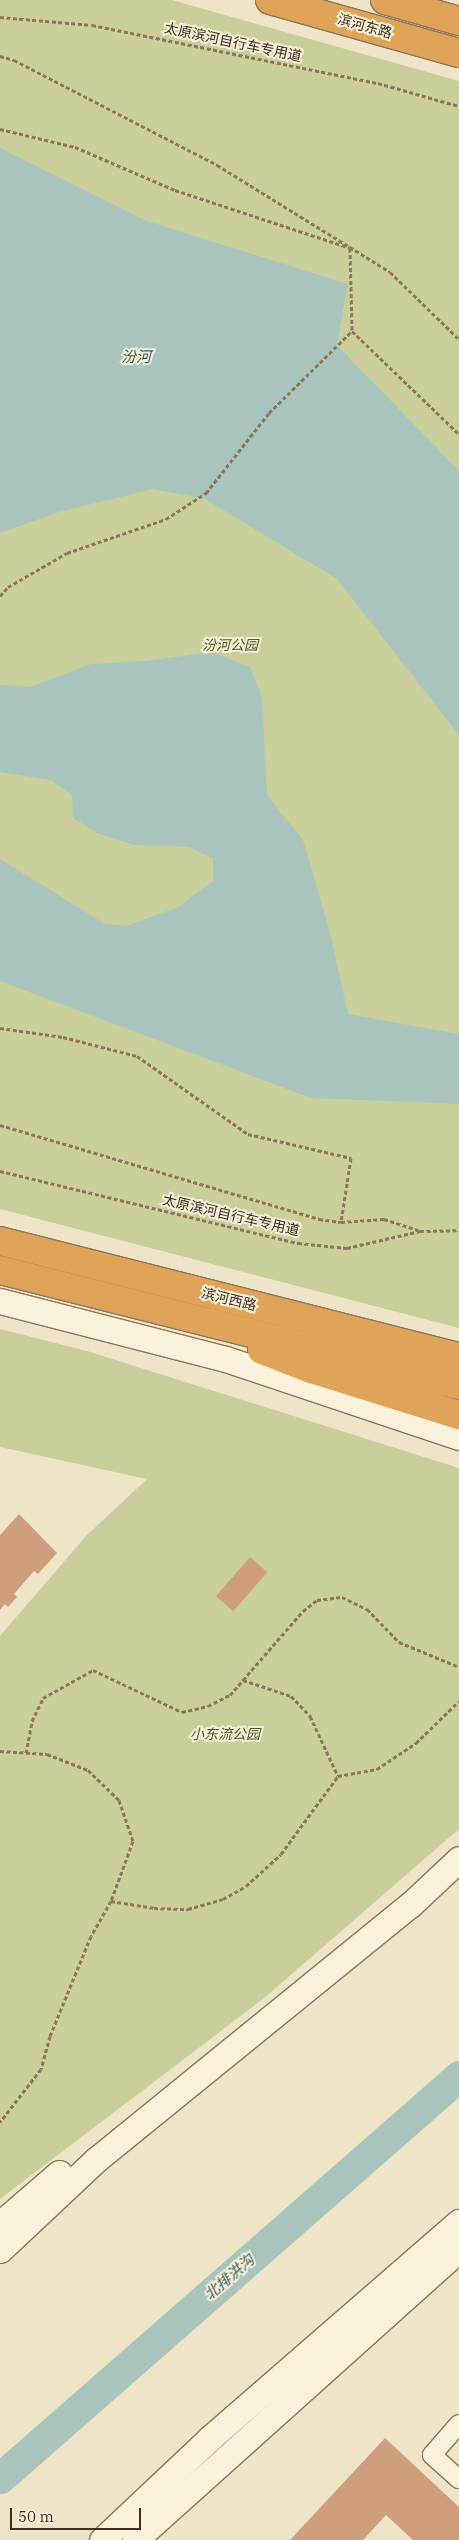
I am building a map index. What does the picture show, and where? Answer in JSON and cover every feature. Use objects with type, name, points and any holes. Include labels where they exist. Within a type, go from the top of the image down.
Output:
[{"type":"highway","name":"滨河东路","points":[[270,0],[459,53]]},
{"type":"highway","points":[[385,0],[459,21]]},
{"type":"highway","name":"滨河西路","points":[[0,1241],[459,1357]]},
{"type":"highway","name":"滨河西路","points":[[0,1270],[459,1385]]},
{"type":"highway","points":[[168,1311],[311,1370],[459,1416]]},
{"type":"main road","points":[[0,1301],[226,1359],[459,1436]]},
{"type":"main road","points":[[226,1359],[311,1370]]},
{"type":"main road","points":[[0,2250],[97,2159],[410,1905],[459,1860]]},
{"type":"main road","points":[[0,2224],[99,2139],[220,2059]]},
{"type":"main road","points":[[102,2540],[209,2439],[459,2222]]},
{"type":"main road","points":[[135,2540],[459,2249]]},
{"type":"street","points":[[459,2424],[432,2455],[459,2479]]},
{"type":"path","name":"太原滨河自行车专用道","points":[[0,17],[92,25],[378,83],[459,106]]},
{"type":"path","points":[[0,56],[14,60],[216,165],[390,272],[459,339]]},
{"type":"path","points":[[0,129],[75,147],[175,190],[350,248]]},
{"type":"path","points":[[350,248],[352,332],[459,434]]},
{"type":"path","points":[[0,596],[8,587],[67,553],[166,519],[206,493],[269,413],[352,332]]},
{"type":"path","points":[[0,1028],[63,1037],[136,1056],[248,1134],[352,1158],[341,1222]]},
{"type":"path","points":[[0,1125],[319,1219],[341,1222],[384,1218],[420,1231]]},
{"type":"path","name":"太原滨河自行车专用道","points":[[0,1172],[298,1243],[347,1248],[420,1231],[459,1230]]},
{"type":"path","points":[[26,1753],[32,1721],[43,1698],[93,1670],[182,1712],[208,1706],[230,1696],[303,1611],[317,1600],[342,1597],[367,1609],[400,1642],[459,1667]]},
{"type":"path","points":[[244,1680],[291,1696],[310,1716],[338,1776]]},
{"type":"path","points":[[111,1901],[154,1908],[188,1909],[223,1899],[246,1886],[281,1854],[338,1776],[377,1769],[416,1743],[459,1701]]},
{"type":"path","points":[[0,1751],[47,1754],[88,1770],[119,1800],[133,1841],[111,1901],[77,1970],[50,2036],[41,2069],[0,2122]]},
{"type":"green space","name":"汾河公园","points":[[0,0],[172,0],[459,81],[459,1328],[0,1209]]},
{"type":"green space","name":"小东流公园","points":[[0,1329],[87,1351],[459,1468],[459,1829],[263,1999],[0,2199],[0,1636],[86,1536],[147,1479],[0,1447]]},
{"type":"water","name":"汾河","points":[[0,148],[147,221],[348,284],[337,345],[459,471],[459,735],[337,579],[205,499],[153,489],[59,512],[0,533]]},
{"type":"water","points":[[211,652],[250,667],[262,697],[267,795],[303,840],[330,932],[348,1014],[459,1034],[459,1104],[311,1098],[0,981],[0,859],[105,924],[127,926],[178,907],[213,881],[213,859],[189,847],[134,845],[97,833],[73,818],[72,795],[51,780],[0,772],[0,685],[30,687],[91,664],[146,661]]},
{"type":"building","points":[[19,1514],[57,1553],[38,1574],[34,1571],[14,1594],[17,1597],[8,1607],[5,1604],[0,1610],[0,1535]]},
{"type":"building","points":[[250,1557],[267,1572],[233,1611],[216,1596]]},
{"type":"building","points":[[385,2438],[459,2507],[459,2540],[413,2540],[386,2515],[363,2540],[290,2540]]},
{"type":"waterway","name":"北排洪沟","points":[[0,2478],[459,2076]]}]
